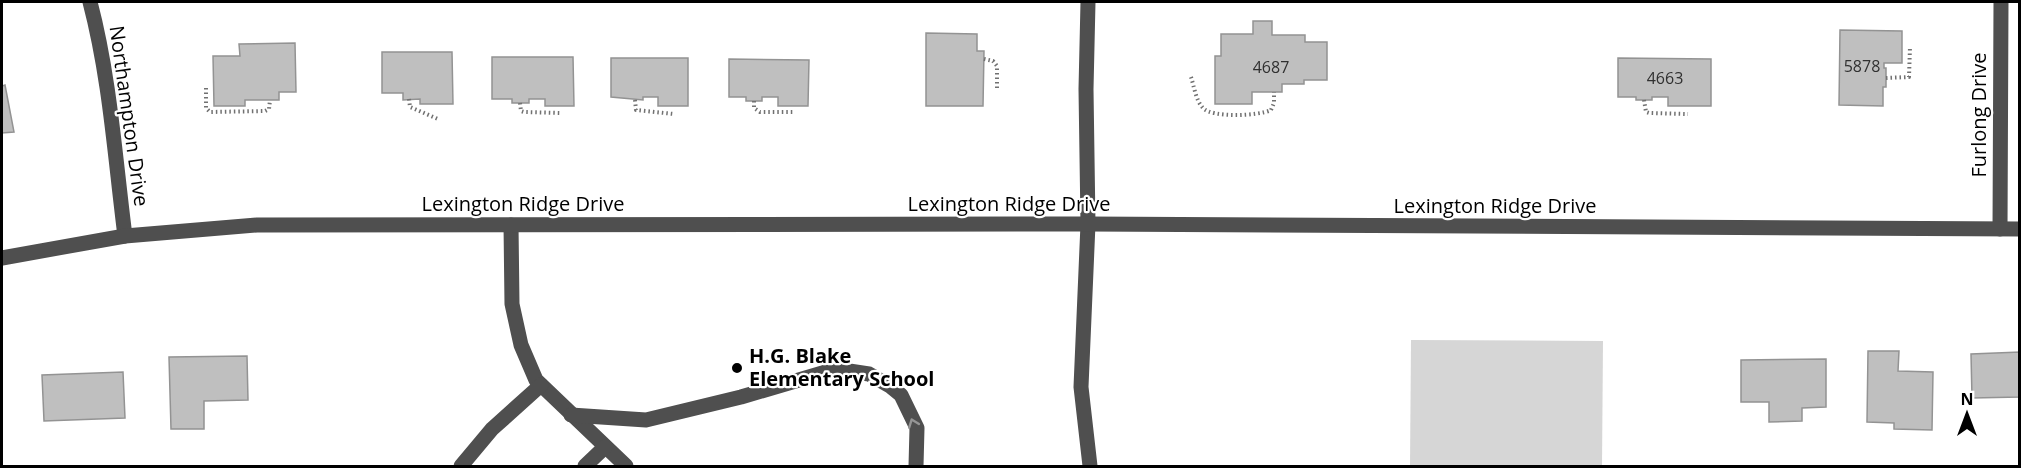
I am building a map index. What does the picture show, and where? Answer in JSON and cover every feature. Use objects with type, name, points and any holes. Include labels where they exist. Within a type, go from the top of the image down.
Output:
[{"type":"street","name":"Northampton Drive","points":[[90,2],[100,38],[105,70],[125,236]]},
{"type":"street","points":[[1088,2],[1086,89],[1089,224],[1081,387],[1090,466]]},
{"type":"street","name":"Furlong Drive","points":[[2000,229],[2001,2]]},
{"type":"street","name":"Lexington Ridge Drive","points":[[2,258],[125,236],[257,225],[1089,224],[2019,229]]},
{"type":"street","points":[[511,225],[512,304],[520,345],[536,380],[626,466]]},
{"type":"street","points":[[571,415],[646,420],[741,397],[836,369],[869,374],[890,386],[900,395],[917,428],[916,466]]},
{"type":"street","points":[[461,466],[492,429],[541,385]]},
{"type":"street","points":[[585,466],[605,447]]},
{"type":"path","points":[[1886,78],[1908,77],[1910,47]]},
{"type":"path","points":[[984,59],[993,61],[997,66],[997,89]]},
{"type":"path","points":[[1191,77],[1200,105],[1206,111],[1214,114],[1263,114],[1271,110],[1274,103],[1274,92]]},
{"type":"path","points":[[206,88],[206,108],[210,112],[265,111],[271,106],[270,100]]},
{"type":"path","points":[[409,99],[410,107],[438,119]]},
{"type":"path","points":[[635,100],[636,110],[674,114]]},
{"type":"path","points":[[1644,100],[1644,108],[1649,113],[1689,114]]},
{"type":"path","points":[[754,101],[754,108],[760,112],[794,112]]},
{"type":"path","points":[[520,104],[521,111],[524,112],[561,113]]},
{"type":"shaded area","points":[[1411,340],[1603,341],[1602,466],[1410,466]]},
{"type":"building","points":[[1253,21],[1272,21],[1272,35],[1305,35],[1305,42],[1327,42],[1327,80],[1304,80],[1304,84],[1282,84],[1282,92],[1252,92],[1252,104],[1215,104],[1215,56],[1221,56],[1221,34],[1253,34]]},
{"type":"building","points":[[1840,30],[1902,31],[1902,63],[1884,63],[1886,87],[1883,87],[1883,106],[1839,105]]},
{"type":"building","points":[[926,33],[977,34],[977,51],[984,51],[983,106],[926,106]]},
{"type":"building","points":[[295,43],[296,92],[279,92],[279,100],[245,100],[245,106],[214,106],[213,56],[240,56],[239,44]]},
{"type":"building","points":[[382,52],[452,52],[453,104],[420,104],[420,99],[403,100],[403,93],[382,93]]},
{"type":"building","points":[[492,57],[573,57],[574,106],[545,106],[545,99],[529,99],[529,103],[512,103],[512,99],[492,99]]},
{"type":"building","points":[[611,58],[688,58],[688,106],[658,106],[658,97],[643,97],[643,100],[611,97]]},
{"type":"building","points":[[1618,58],[1711,59],[1711,106],[1668,106],[1668,97],[1636,100],[1636,97],[1618,97]]},
{"type":"building","points":[[729,59],[809,60],[808,106],[778,106],[778,97],[762,97],[762,101],[746,101],[746,97],[729,97]]},
{"type":"building","points":[[5,85],[14,132],[2,133],[2,86]]},
{"type":"building","points":[[1868,351],[1899,351],[1898,371],[1933,372],[1932,430],[1894,429],[1894,423],[1867,422]]},
{"type":"building","points":[[2020,352],[2020,397],[1972,398],[1971,354]]},
{"type":"building","points":[[247,356],[248,400],[204,401],[204,429],[171,429],[169,357]]},
{"type":"building","points":[[1826,359],[1826,407],[1802,408],[1802,421],[1769,422],[1769,402],[1741,402],[1741,360]]},
{"type":"building","points":[[123,372],[125,418],[44,421],[42,375]]},
{"type":"place","name":"H.G. Blake Elementary School","points":[[737,368]]}]
